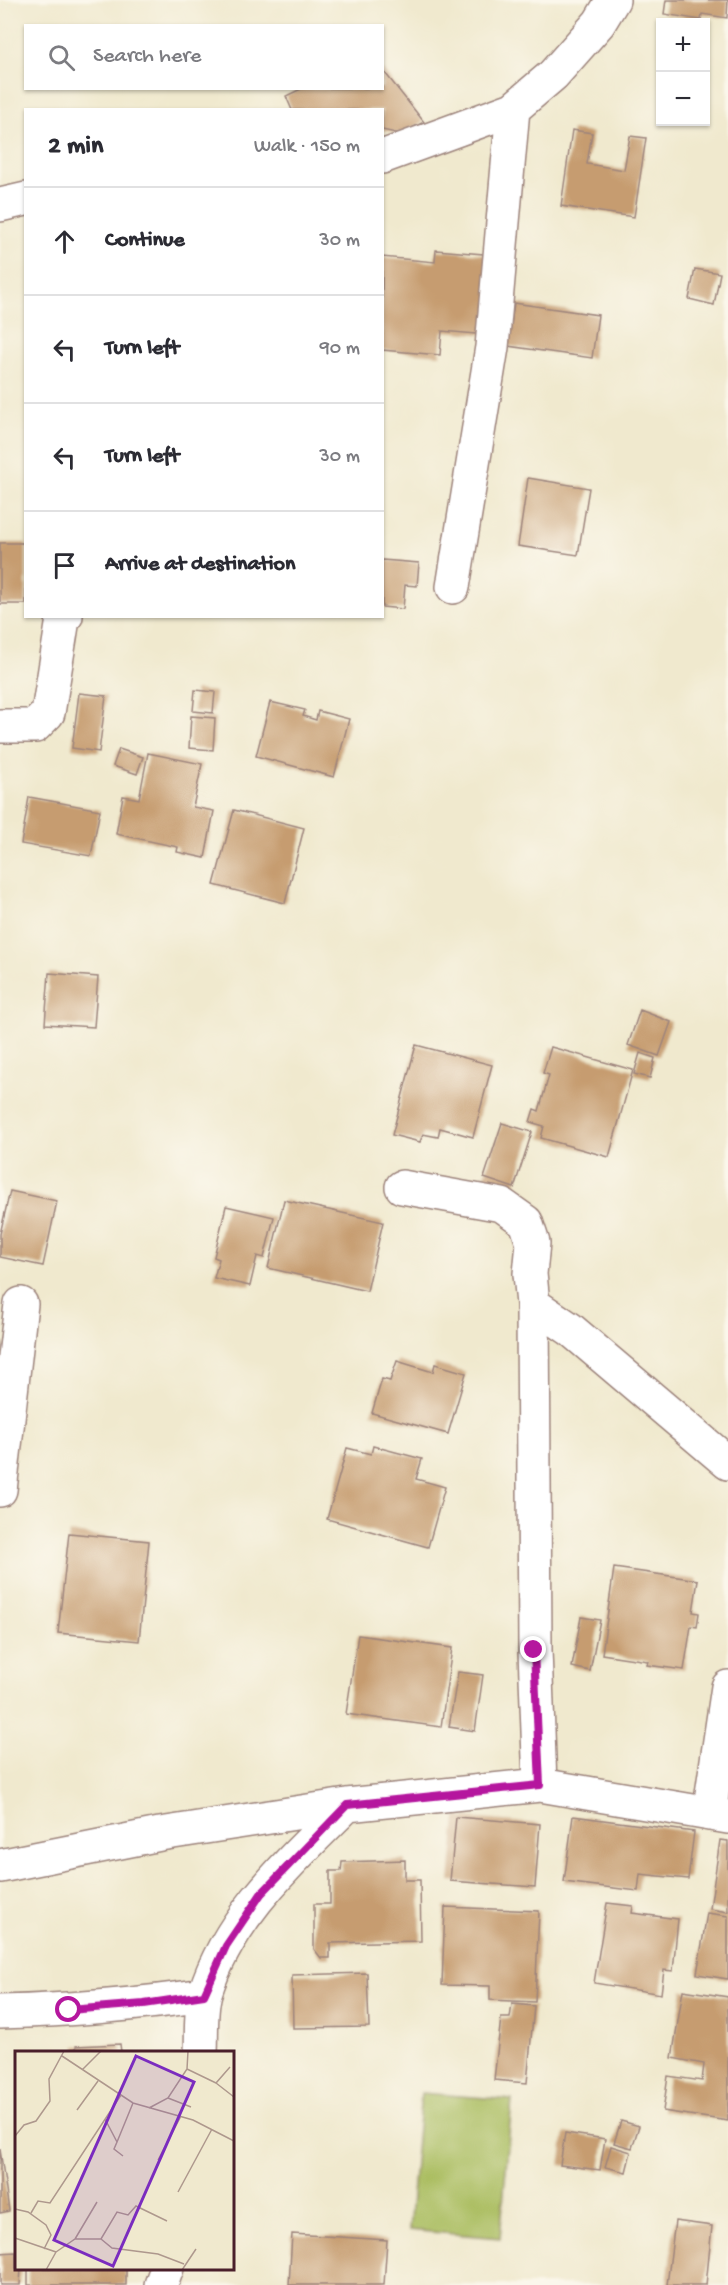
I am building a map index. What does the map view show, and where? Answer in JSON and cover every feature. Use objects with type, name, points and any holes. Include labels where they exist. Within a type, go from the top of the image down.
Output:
[{"type":"street","points":[[384,156],[513,109],[553,75],[599,23],[613,0]]},
{"type":"street","points":[[453,587],[492,346],[513,109]]},
{"type":"street","points":[[0,205],[24,200]]},
{"type":"street","points":[[0,726],[35,726],[48,713],[64,618]]},
{"type":"street","points":[[402,1187],[502,1205],[526,1222],[533,1243],[530,1274],[533,1304],[534,1650],[540,1785]]},
{"type":"street","points":[[0,1490],[21,1304]]},
{"type":"street","points":[[533,1304],[570,1329],[728,1462]]},
{"type":"street","points":[[0,1866],[160,1834],[347,1805],[540,1785],[718,1815],[728,1687]]},
{"type":"street","points":[[201,2051],[204,1995],[226,1946],[261,1894],[347,1805]]},
{"type":"street","points":[[0,2012],[69,2010],[144,2004],[204,1995]]},
{"type":"street","points":[[161,2285],[166,2270]]},
{"type":"green space","points":[[421,2093],[512,2100],[500,2238],[409,2230]]},
{"type":"building","points":[[666,0],[728,0],[727,18],[702,14],[701,18],[689,18],[664,14]]},
{"type":"building","points":[[384,72],[424,122],[400,134],[384,130],[384,108],[291,108],[286,96],[299,90],[384,90]]},
{"type":"building","points":[[572,130],[592,133],[587,164],[624,170],[630,136],[646,138],[634,217],[561,206]]},
{"type":"building","points":[[436,250],[495,255],[488,335],[442,331],[440,355],[384,350],[384,257],[435,262]]},
{"type":"building","points":[[695,269],[720,273],[714,305],[689,299]]},
{"type":"building","points":[[514,303],[598,315],[592,358],[508,346]]},
{"type":"building","points":[[528,478],[589,488],[578,555],[518,546]]},
{"type":"building","points":[[0,543],[24,543],[24,604],[0,604]]},
{"type":"building","points":[[384,560],[419,563],[417,586],[405,585],[403,609],[384,607]]},
{"type":"building","points":[[195,690],[215,692],[213,713],[193,711]]},
{"type":"building","points":[[79,693],[106,696],[99,752],[72,748]]},
{"type":"building","points":[[270,702],[305,710],[303,716],[316,720],[318,711],[349,719],[334,777],[256,756]]},
{"type":"building","points":[[191,716],[215,718],[213,750],[189,748]]},
{"type":"building","points":[[119,749],[143,757],[137,774],[113,766]]},
{"type":"building","points":[[148,753],[202,764],[193,807],[214,811],[205,858],[177,852],[178,847],[116,834],[123,796],[139,799]]},
{"type":"building","points":[[29,797],[100,810],[91,856],[21,844]]},
{"type":"building","points":[[234,810],[304,828],[285,903],[214,885]]},
{"type":"building","points":[[49,973],[98,977],[94,1027],[45,1024]]},
{"type":"building","points":[[640,1010],[671,1022],[659,1056],[628,1045]]},
{"type":"building","points":[[416,1045],[492,1065],[473,1137],[440,1128],[438,1137],[423,1134],[420,1142],[392,1135]]},
{"type":"building","points":[[551,1047],[633,1070],[609,1157],[541,1138],[544,1126],[530,1122],[534,1109],[539,1111],[549,1075],[543,1073]]},
{"type":"building","points":[[640,1053],[655,1058],[650,1078],[634,1074]]},
{"type":"building","points":[[502,1123],[532,1132],[514,1188],[484,1178]]},
{"type":"building","points":[[10,1191],[57,1201],[43,1266],[0,1257],[0,1234]]},
{"type":"building","points":[[284,1200],[383,1222],[367,1291],[268,1268]]},
{"type":"building","points":[[226,1206],[274,1217],[264,1258],[257,1256],[250,1286],[214,1278],[219,1259],[214,1257]]},
{"type":"building","points":[[397,1361],[433,1372],[435,1364],[466,1373],[448,1434],[372,1413],[382,1379],[390,1381]]},
{"type":"building","points":[[373,1446],[422,1459],[416,1479],[445,1487],[428,1547],[327,1519],[347,1448],[371,1454]]},
{"type":"building","points":[[69,1533],[149,1541],[139,1641],[58,1633]]},
{"type":"building","points":[[614,1568],[698,1580],[693,1612],[699,1613],[697,1627],[691,1626],[684,1670],[647,1665],[648,1661],[602,1654]]},
{"type":"building","points":[[581,1617],[600,1620],[590,1671],[572,1667]]},
{"type":"building","points":[[358,1635],[452,1648],[441,1727],[346,1714]]},
{"type":"building","points":[[458,1672],[483,1675],[475,1731],[449,1727]]},
{"type":"building","points":[[573,1816],[694,1832],[688,1879],[640,1874],[638,1891],[564,1882]]},
{"type":"building","points":[[456,1817],[540,1824],[535,1887],[450,1881]]},
{"type":"building","points":[[720,1840],[728,1841],[728,1912],[710,1909]]},
{"type":"building","points":[[405,1860],[405,1880],[420,1880],[421,1941],[330,1943],[330,1958],[321,1958],[314,1949],[314,1904],[330,1904],[330,1871],[341,1871],[342,1862]]},
{"type":"building","points":[[607,1903],[633,1906],[632,1913],[678,1919],[673,1971],[664,1970],[661,1994],[594,1983]]},
{"type":"building","points":[[445,1907],[539,1911],[535,2002],[490,2000],[490,1986],[442,1985]]},
{"type":"building","points":[[707,1913],[728,1916],[728,1979],[697,1974]]},
{"type":"building","points":[[367,1973],[369,2027],[293,2028],[292,1975]]},
{"type":"building","points":[[683,1990],[728,1997],[728,2121],[663,2111],[668,2076],[702,2081],[704,2064],[672,2058]]},
{"type":"building","points":[[512,2004],[534,2006],[527,2083],[494,2080],[501,2018],[510,2018]]},
{"type":"building","points":[[120,2044],[121,2051],[76,2051],[76,2046]]},
{"type":"building","points":[[621,2121],[639,2126],[632,2148],[614,2143]]},
{"type":"building","points":[[565,2133],[605,2139],[600,2170],[560,2165]]},
{"type":"building","points":[[611,2146],[631,2152],[626,2172],[605,2167]]},
{"type":"building","points":[[0,2149],[9,2211],[0,2213]]},
{"type":"building","points":[[675,2221],[712,2226],[706,2285],[667,2285]]},
{"type":"building","points":[[292,2234],[387,2240],[384,2285],[289,2285]]},
{"type":"building","points":[[15,2252],[15,2270],[21,2270],[20,2285],[0,2285],[0,2253]]},
{"type":"building","points":[[28,2270],[126,2270],[126,2285],[28,2285]]},
{"type":"route","points":[[69,2010],[144,2004],[204,1995],[226,1946],[261,1894],[347,1805],[540,1785],[534,1650]]}]
